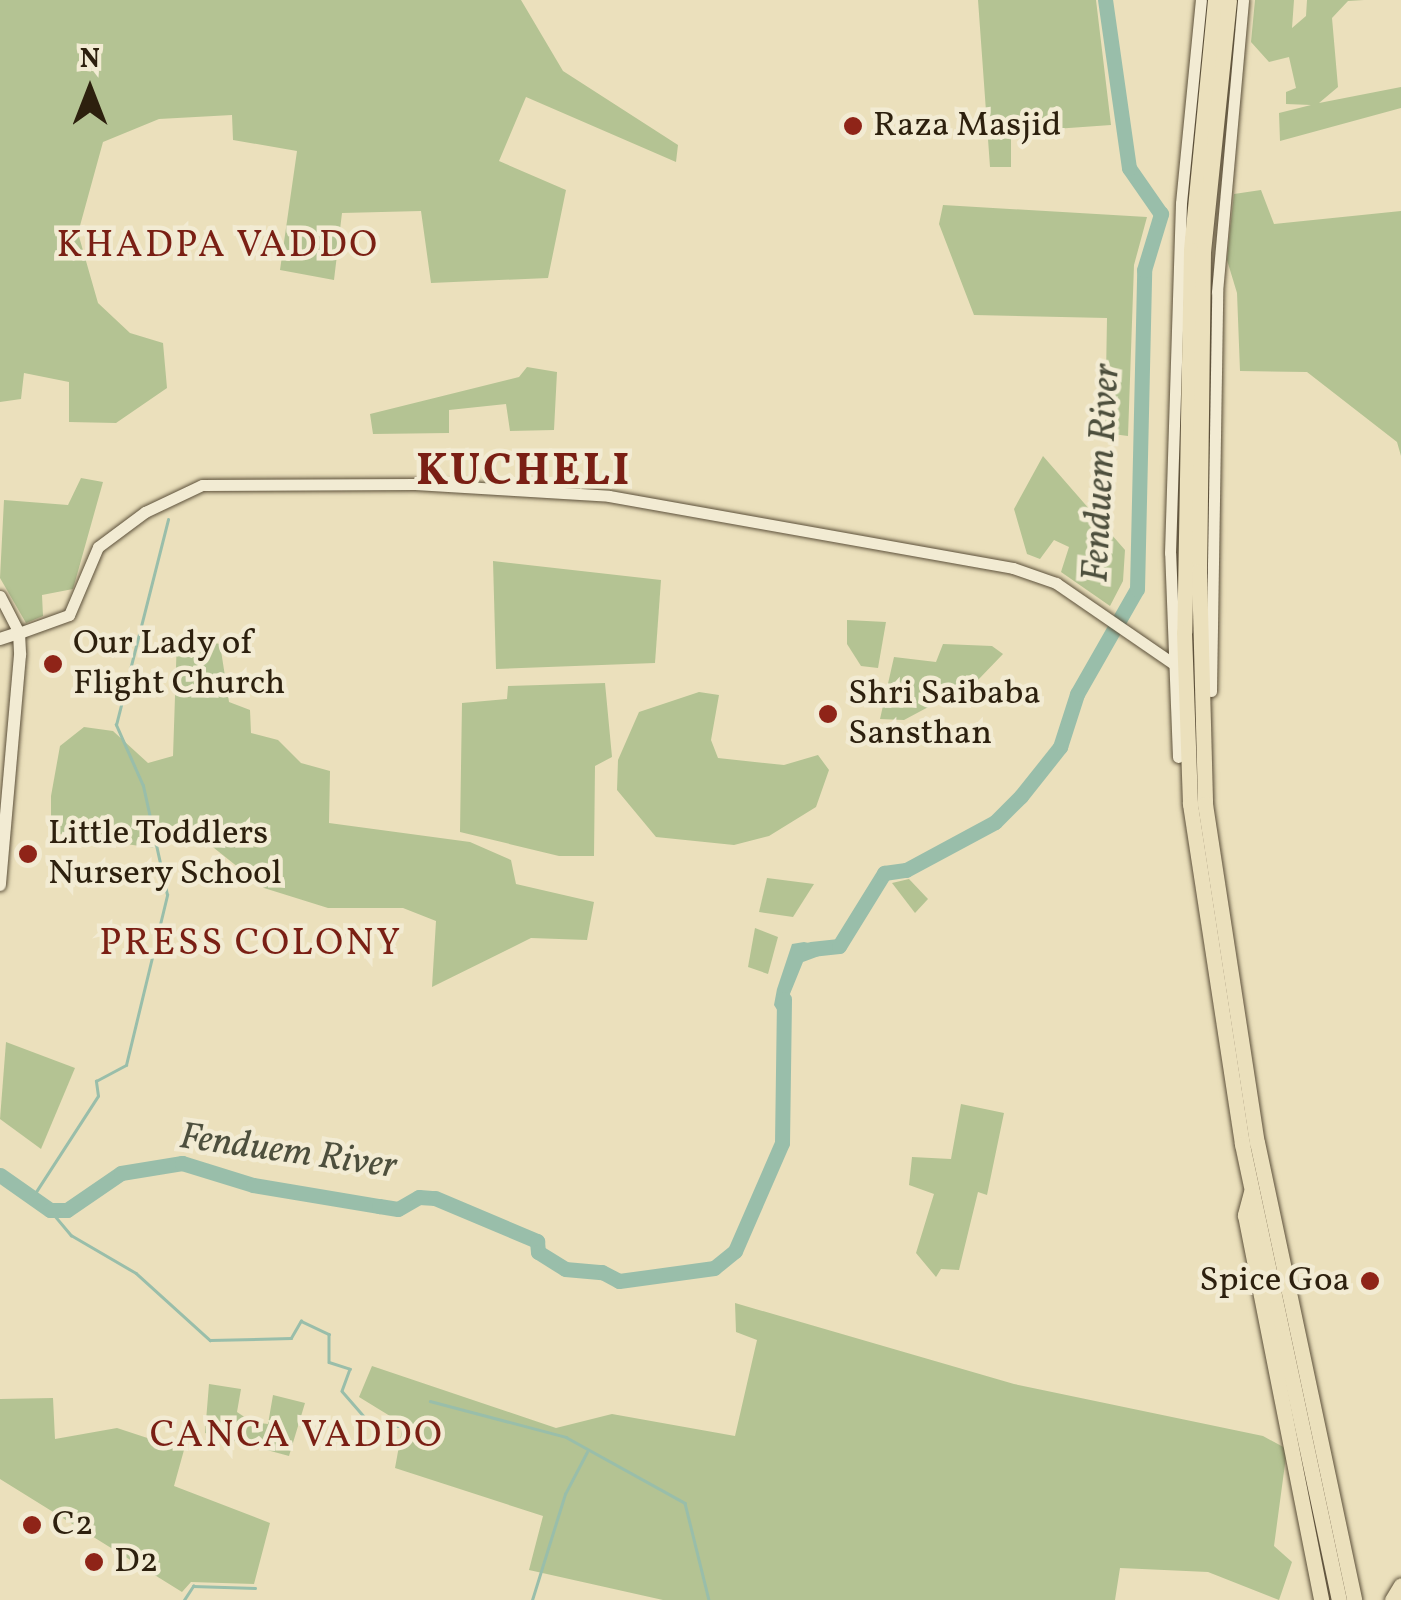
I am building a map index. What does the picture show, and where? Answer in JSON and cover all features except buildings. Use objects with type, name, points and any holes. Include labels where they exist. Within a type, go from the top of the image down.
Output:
[{"type":"main road","points":[[1215,0],[1191,250],[1183,757],[1216,991],[1354,1600]]},
{"type":"main road","points":[[1229,0],[1204,251],[1205,804],[1259,1182],[1339,1600]]},
{"type":"main road","points":[[0,639],[19,634],[0,885]]},
{"type":"main road","points":[[1259,1182],[1246,1215],[1321,1600]]},
{"type":"main road","points":[[1259,1182],[1282,1210],[1364,1600]]},
{"type":"main road","points":[[1392,1600],[1401,1585]]},
{"type":"street","points":[[1183,757],[1174,664],[1170,553],[1181,203],[1201,0]]},
{"type":"street","points":[[1205,691],[1217,292],[1243,0]]},
{"type":"street","points":[[0,596],[19,634],[70,616],[98,547],[146,512],[202,485],[255,480],[608,496],[1013,568],[1056,582],[1174,664]]},
{"type":"shaded area","points":[[0,0],[521,0],[563,71],[678,145],[676,162],[526,97],[499,161],[566,190],[548,278],[431,283],[421,211],[342,213],[334,280],[280,270],[297,151],[233,140],[232,115],[159,119],[103,142],[78,233],[98,303],[130,333],[163,343],[167,388],[116,423],[69,422],[69,382],[24,373],[21,399],[0,402]]},
{"type":"shaded area","points":[[978,0],[1096,0],[1111,125],[1011,132],[1011,167],[990,167]]},
{"type":"shaded area","points":[[1255,0],[1294,0],[1292,28],[1306,16],[1307,0],[1364,0],[1348,1],[1332,18],[1338,87],[1319,103],[1401,87],[1401,108],[1280,141],[1279,113],[1311,105],[1286,104],[1286,92],[1296,88],[1289,57],[1269,62],[1251,42]]},
{"type":"shaded area","points":[[1261,190],[1274,224],[1401,211],[1401,456],[1397,442],[1307,372],[1240,371],[1237,293],[1227,260],[1234,194]]},
{"type":"shaded area","points":[[943,205],[1147,217],[1134,265],[1128,436],[1105,433],[1107,318],[974,315],[939,224]]},
{"type":"shaded area","points":[[527,367],[557,372],[554,430],[510,431],[506,404],[449,410],[449,433],[373,434],[370,414],[519,377]]},
{"type":"shaded area","points":[[1043,456],[1125,550],[1123,581],[1110,606],[1061,572],[1069,547],[1054,540],[1040,559],[1027,554],[1014,509]]},
{"type":"shaded area","points":[[81,478],[103,482],[73,589],[42,595],[43,616],[26,623],[0,578],[4,500],[68,505]]},
{"type":"shaded area","points":[[493,561],[661,580],[655,663],[496,669]]},
{"type":"shaded area","points":[[847,620],[886,622],[878,668],[861,666],[847,644]]},
{"type":"shaded area","points":[[177,637],[220,644],[229,702],[250,710],[251,733],[278,740],[301,763],[330,771],[329,823],[470,842],[511,860],[516,884],[594,902],[587,940],[531,938],[432,987],[436,921],[403,908],[328,908],[264,888],[194,832],[172,826],[153,848],[59,834],[51,822],[51,796],[60,746],[84,727],[113,731],[148,763],[173,756]]},
{"type":"shaded area","points":[[943,644],[992,646],[1003,654],[977,681],[904,720],[880,719],[894,657],[936,662]]},
{"type":"shaded area","points":[[605,683],[612,757],[595,766],[594,856],[559,856],[460,832],[462,703],[507,699],[508,686]]},
{"type":"shaded area","points":[[699,692],[719,695],[711,740],[718,758],[784,765],[818,755],[829,770],[816,807],[769,836],[734,845],[656,837],[617,790],[618,760],[639,712]]},
{"type":"shaded area","points":[[767,878],[814,884],[793,917],[759,912]]},
{"type":"shaded area","points":[[909,879],[928,899],[915,913],[892,883]]},
{"type":"shaded area","points":[[755,928],[778,937],[768,974],[748,967]]},
{"type":"shaded area","points":[[804,942],[838,949],[803,962],[781,1016],[774,1005],[777,989],[792,944]]},
{"type":"shaded area","points":[[6,1042],[75,1068],[41,1149],[0,1119]]},
{"type":"shaded area","points":[[961,1104],[1004,1113],[987,1195],[978,1192],[959,1270],[941,1269],[936,1277],[916,1253],[934,1194],[909,1185],[912,1157],[951,1159]]},
{"type":"shaded area","points":[[735,1303],[1014,1384],[1263,1436],[1287,1449],[1274,1546],[1292,1562],[1279,1600],[1208,1572],[1120,1568],[1115,1600],[663,1600],[529,1570],[543,1516],[395,1468],[403,1424],[359,1397],[372,1366],[556,1428],[612,1414],[735,1436],[757,1340],[736,1332]]},
{"type":"shaded area","points":[[209,1384],[241,1389],[237,1412],[252,1422],[268,1424],[273,1395],[305,1403],[289,1456],[205,1433]]},
{"type":"shaded area","points":[[53,1398],[55,1439],[117,1428],[184,1450],[174,1486],[270,1523],[254,1584],[191,1582],[182,1592],[0,1479],[0,1399]]},
{"type":"waterway","name":"Fenduem River","points":[[811,949],[839,946],[884,873],[906,870],[995,822],[1021,796],[1060,747],[1077,694],[1137,589],[1144,270],[1161,214],[1129,168],[1105,0]]},
{"type":"waterway","points":[[32,1198],[98,1096],[96,1081],[126,1065],[167,895],[143,786],[116,725],[168,519]]},
{"type":"waterway","name":"Fenduem River","points":[[0,1175],[50,1210],[67,1210],[121,1173],[182,1163],[253,1185],[398,1209],[419,1197],[435,1198],[537,1241],[538,1252],[565,1269],[602,1272],[619,1281],[714,1268],[735,1251],[782,1143],[784,999]]},
{"type":"waterway","points":[[50,1210],[71,1235],[136,1273],[210,1340],[291,1338],[301,1321],[329,1334],[329,1362],[350,1369],[342,1391],[367,1420],[397,1426]]},
{"type":"waterway","points":[[430,1401],[566,1437],[685,1503],[709,1600]]},
{"type":"waterway","points":[[532,1600],[565,1494],[587,1452]]},
{"type":"waterway","points":[[184,1600],[193,1586],[255,1588]]},
{"type":"place","name":"Raza Masjid","points":[[853,126]]},
{"type":"place","name":"Our Lady of Flight Church","points":[[53,664]]},
{"type":"place","name":"Shri Saibaba Sansthan","points":[[828,714]]},
{"type":"place","name":"Little Toddlers Nursery School","points":[[28,854]]},
{"type":"place","name":"Spice Goa","points":[[1370,1281]]},
{"type":"place","name":"C2","points":[[32,1525]]},
{"type":"place","name":"D2","points":[[94,1562]]},
{"type":"district","name":"KHADPA VADDO","points":[[218,247]]},
{"type":"district","name":"KUCHELI","points":[[524,473]]},
{"type":"district","name":"PRESS COLONY","points":[[251,945]]},
{"type":"district","name":"CANCA VADDO","points":[[297,1437]]}]
